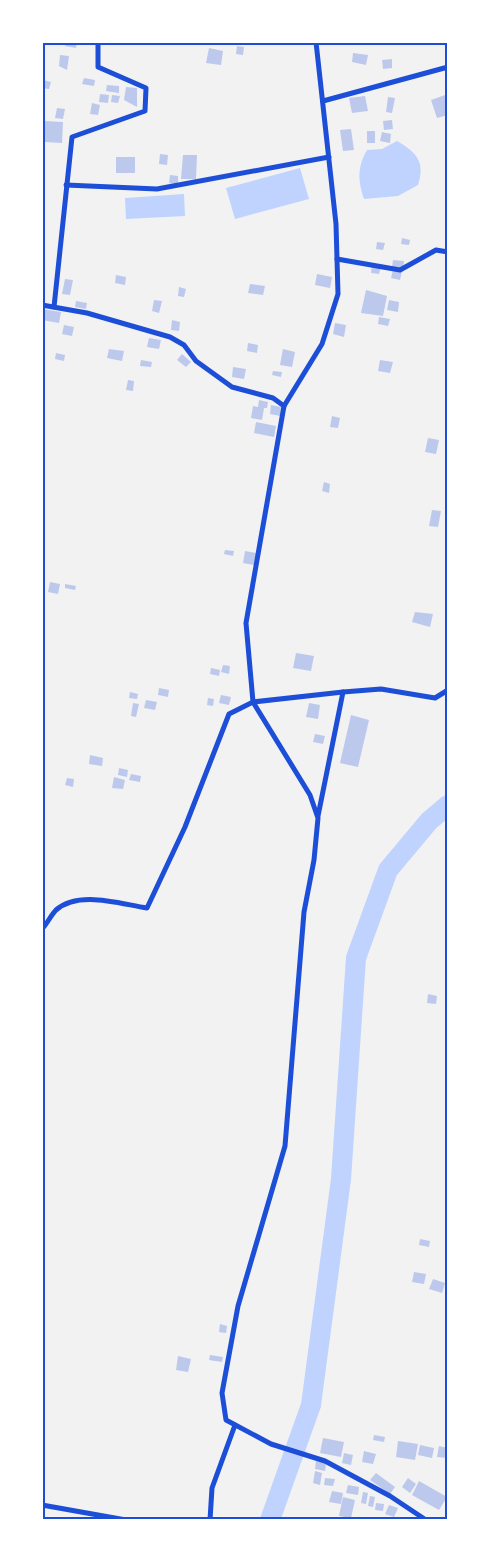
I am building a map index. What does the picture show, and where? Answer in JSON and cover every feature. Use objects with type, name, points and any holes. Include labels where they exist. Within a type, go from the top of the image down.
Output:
[{"type":"street","points":[[54,307],[72,137],[145,111],[146,88],[98,67],[98,42]]},
{"type":"street","points":[[316,42],[329,156],[338,294],[322,344],[284,406],[246,624],[253,702],[310,795],[318,818]]},
{"type":"street","points":[[322,101],[448,67]]},
{"type":"street","points":[[66,185],[157,189],[329,156]]},
{"type":"street","points":[[337,258],[400,270],[436,250],[448,252]]},
{"type":"street","points":[[42,305],[87,313],[170,337],[184,345],[196,360],[232,387],[273,398],[284,406]]},
{"type":"street","points":[[42,929],[55,911],[77,900],[147,908],[185,827],[229,714],[253,702],[343,692],[381,689],[434,698],[448,690]]},
{"type":"street","points":[[343,692],[318,818],[314,860],[304,912],[285,1146],[250,1261],[222,1393],[226,1420],[271,1444],[325,1461],[390,1496],[426,1520]]},
{"type":"street","points":[[210,1520],[212,1488],[235,1425]]},
{"type":"street","points":[[42,1505],[126,1520]]},
{"type":"water","points":[[397,141],[418,158],[421,170],[418,185],[398,196],[364,199],[359,174],[361,162],[367,150],[382,149]]},
{"type":"water","points":[[300,168],[309,199],[235,219],[226,188]]},
{"type":"water","points":[[184,194],[185,216],[126,219],[125,198]]},
{"type":"building","points":[[66,42],[77,42],[76,48],[65,46]]},
{"type":"building","points":[[237,46],[244,47],[243,55],[236,54]]},
{"type":"building","points":[[209,48],[223,51],[221,65],[206,63]]},
{"type":"building","points":[[353,53],[368,55],[366,65],[352,62]]},
{"type":"building","points":[[60,55],[69,56],[67,70],[59,66]]},
{"type":"building","points":[[392,59],[392,68],[383,69],[382,60]]},
{"type":"building","points":[[84,78],[95,80],[94,86],[82,84]]},
{"type":"building","points":[[43,80],[51,82],[49,89],[42,88]]},
{"type":"building","points":[[107,85],[119,86],[119,93],[106,91]]},
{"type":"building","points":[[126,87],[137,88],[137,107],[124,100]]},
{"type":"building","points":[[100,94],[109,95],[108,103],[99,102]]},
{"type":"building","points":[[448,94],[448,115],[437,118],[431,100]]},
{"type":"building","points":[[112,95],[120,96],[118,103],[111,102]]},
{"type":"building","points":[[365,96],[368,111],[352,113],[349,98]]},
{"type":"building","points":[[388,97],[395,98],[392,113],[386,112]]},
{"type":"building","points":[[92,103],[100,105],[98,115],[90,114]]},
{"type":"building","points":[[57,108],[65,109],[63,119],[55,118]]},
{"type":"building","points":[[392,120],[393,129],[384,130],[383,121]]},
{"type":"building","points":[[45,121],[63,122],[62,143],[44,142]]},
{"type":"building","points":[[351,129],[354,150],[343,151],[340,130]]},
{"type":"building","points":[[367,131],[375,131],[375,143],[367,143]]},
{"type":"building","points":[[382,132],[391,134],[390,143],[380,141]]},
{"type":"building","points":[[160,154],[168,155],[167,165],[159,164]]},
{"type":"building","points":[[183,155],[197,155],[196,179],[181,179]]},
{"type":"building","points":[[116,157],[135,157],[135,173],[116,173]]},
{"type":"building","points":[[170,175],[178,176],[178,184],[169,183]]},
{"type":"building","points":[[402,238],[410,240],[409,245],[401,244]]},
{"type":"building","points":[[377,242],[385,243],[383,250],[376,249]]},
{"type":"building","points":[[393,260],[404,261],[403,269],[392,267]]},
{"type":"building","points":[[372,264],[381,266],[379,274],[371,273]]},
{"type":"building","points":[[393,270],[402,271],[400,280],[391,278]]},
{"type":"building","points":[[317,274],[332,277],[330,288],[315,285]]},
{"type":"building","points":[[116,275],[126,277],[125,285],[115,283]]},
{"type":"building","points":[[65,279],[73,280],[70,295],[62,294]]},
{"type":"building","points":[[250,284],[265,286],[263,295],[248,293]]},
{"type":"building","points":[[179,287],[186,289],[184,297],[178,296]]},
{"type":"building","points":[[366,290],[387,296],[383,316],[361,313]]},
{"type":"building","points":[[154,300],[162,301],[159,313],[152,311]]},
{"type":"building","points":[[389,300],[399,302],[398,312],[387,310]]},
{"type":"building","points":[[76,301],[87,303],[86,309],[75,307]]},
{"type":"building","points":[[42,309],[61,312],[59,323],[42,320]]},
{"type":"building","points":[[379,317],[390,319],[388,326],[378,324]]},
{"type":"building","points":[[172,320],[180,322],[179,331],[171,330]]},
{"type":"building","points":[[335,323],[346,325],[344,337],[333,334]]},
{"type":"building","points":[[64,325],[74,327],[72,336],[62,334]]},
{"type":"building","points":[[149,338],[161,340],[159,349],[147,347]]},
{"type":"building","points":[[248,343],[258,345],[257,353],[247,351]]},
{"type":"building","points":[[109,349],[124,351],[122,361],[107,358]]},
{"type":"building","points":[[283,349],[295,352],[292,367],[280,365]]},
{"type":"building","points":[[56,353],[65,355],[64,361],[55,359]]},
{"type":"building","points":[[182,354],[191,362],[186,367],[177,360]]},
{"type":"building","points":[[141,360],[152,362],[151,367],[140,366]]},
{"type":"building","points":[[380,360],[393,362],[390,373],[378,371]]},
{"type":"building","points":[[233,367],[246,369],[244,379],[232,377]]},
{"type":"building","points":[[273,371],[282,372],[281,377],[272,375]]},
{"type":"building","points":[[128,380],[134,381],[133,391],[126,390]]},
{"type":"building","points":[[259,400],[268,402],[267,408],[264,408],[262,420],[251,418],[253,406],[258,407]]},
{"type":"building","points":[[271,405],[281,407],[280,416],[270,414]]},
{"type":"building","points":[[332,416],[340,418],[338,428],[330,427]]},
{"type":"building","points":[[256,422],[276,426],[274,437],[254,433]]},
{"type":"building","points":[[428,438],[439,440],[436,454],[425,452]]},
{"type":"building","points":[[324,482],[330,484],[329,493],[322,491]]},
{"type":"building","points":[[432,510],[441,511],[438,527],[429,526]]},
{"type":"building","points":[[225,550],[234,551],[233,556],[224,554]]},
{"type":"building","points":[[245,551],[256,553],[254,565],[243,563]]},
{"type":"building","points":[[50,582],[60,584],[58,594],[48,592]]},
{"type":"building","points":[[65,584],[76,586],[75,590],[65,588]]},
{"type":"building","points":[[415,612],[433,614],[430,627],[412,622]]},
{"type":"building","points":[[296,653],[314,656],[311,671],[293,668]]},
{"type":"building","points":[[223,665],[230,666],[229,674],[221,672]]},
{"type":"building","points":[[211,668],[220,670],[219,676],[210,674]]},
{"type":"building","points":[[159,688],[169,690],[168,697],[158,695]]},
{"type":"building","points":[[130,692],[138,694],[137,699],[129,698]]},
{"type":"building","points":[[221,695],[231,697],[229,705],[219,703]]},
{"type":"building","points":[[208,698],[214,699],[213,706],[207,705]]},
{"type":"building","points":[[146,700],[157,702],[155,710],[144,708]]},
{"type":"building","points":[[133,703],[139,704],[136,717],[131,716]]},
{"type":"building","points":[[309,703],[320,705],[318,719],[306,717]]},
{"type":"building","points":[[351,715],[369,720],[358,767],[340,763]]},
{"type":"building","points":[[315,734],[325,736],[323,744],[313,742]]},
{"type":"building","points":[[90,755],[103,758],[102,766],[89,764]]},
{"type":"building","points":[[119,768],[128,770],[127,777],[118,775]]},
{"type":"building","points":[[131,774],[141,776],[140,782],[129,780]]},
{"type":"building","points":[[114,777],[125,780],[123,789],[112,788]]},
{"type":"building","points":[[67,778],[74,779],[73,787],[65,785]]},
{"type":"building","points":[[428,994],[437,996],[436,1004],[427,1003]]},
{"type":"building","points":[[420,1239],[430,1241],[429,1247],[419,1245]]},
{"type":"building","points":[[414,1272],[426,1274],[424,1284],[412,1282]]},
{"type":"building","points":[[433,1279],[445,1283],[442,1293],[429,1289]]},
{"type":"building","points":[[220,1324],[227,1326],[226,1333],[219,1332]]},
{"type":"building","points":[[210,1355],[223,1357],[222,1362],[209,1360]]},
{"type":"building","points":[[178,1356],[191,1359],[188,1372],[176,1370]]},
{"type":"building","points":[[374,1435],[385,1437],[384,1442],[373,1440]]},
{"type":"building","points":[[323,1438],[344,1442],[341,1457],[320,1453]]},
{"type":"building","points":[[398,1441],[418,1444],[415,1460],[396,1457]]},
{"type":"building","points":[[420,1445],[434,1448],[432,1458],[418,1455]]},
{"type":"building","points":[[439,1446],[448,1448],[448,1458],[437,1457]]},
{"type":"building","points":[[364,1451],[376,1454],[373,1464],[362,1462]]},
{"type":"building","points":[[344,1453],[353,1455],[351,1465],[342,1463]]},
{"type":"building","points":[[316,1461],[326,1463],[325,1471],[315,1469]]},
{"type":"building","points":[[315,1471],[322,1473],[320,1485],[313,1483]]},
{"type":"building","points":[[376,1473],[395,1487],[390,1494],[370,1480]]},
{"type":"building","points":[[325,1478],[335,1479],[333,1486],[324,1485]]},
{"type":"building","points":[[408,1478],[416,1484],[410,1493],[402,1487]]},
{"type":"building","points":[[419,1481],[447,1497],[439,1510],[412,1495]]},
{"type":"building","points":[[348,1485],[359,1487],[358,1495],[346,1493]]},
{"type":"building","points":[[332,1491],[343,1493],[341,1504],[329,1502]]},
{"type":"building","points":[[363,1492],[368,1493],[366,1504],[361,1503]]},
{"type":"building","points":[[370,1496],[375,1497],[373,1507],[368,1506]]},
{"type":"building","points":[[343,1497],[355,1500],[351,1518],[339,1516]]},
{"type":"building","points":[[376,1503],[384,1504],[383,1511],[375,1510]]},
{"type":"building","points":[[389,1505],[398,1508],[394,1517],[385,1514]]},
{"type":"waterway","points":[[270,1520],[311,1405],[341,1179],[356,958],[388,870],[429,821],[448,805]]}]
